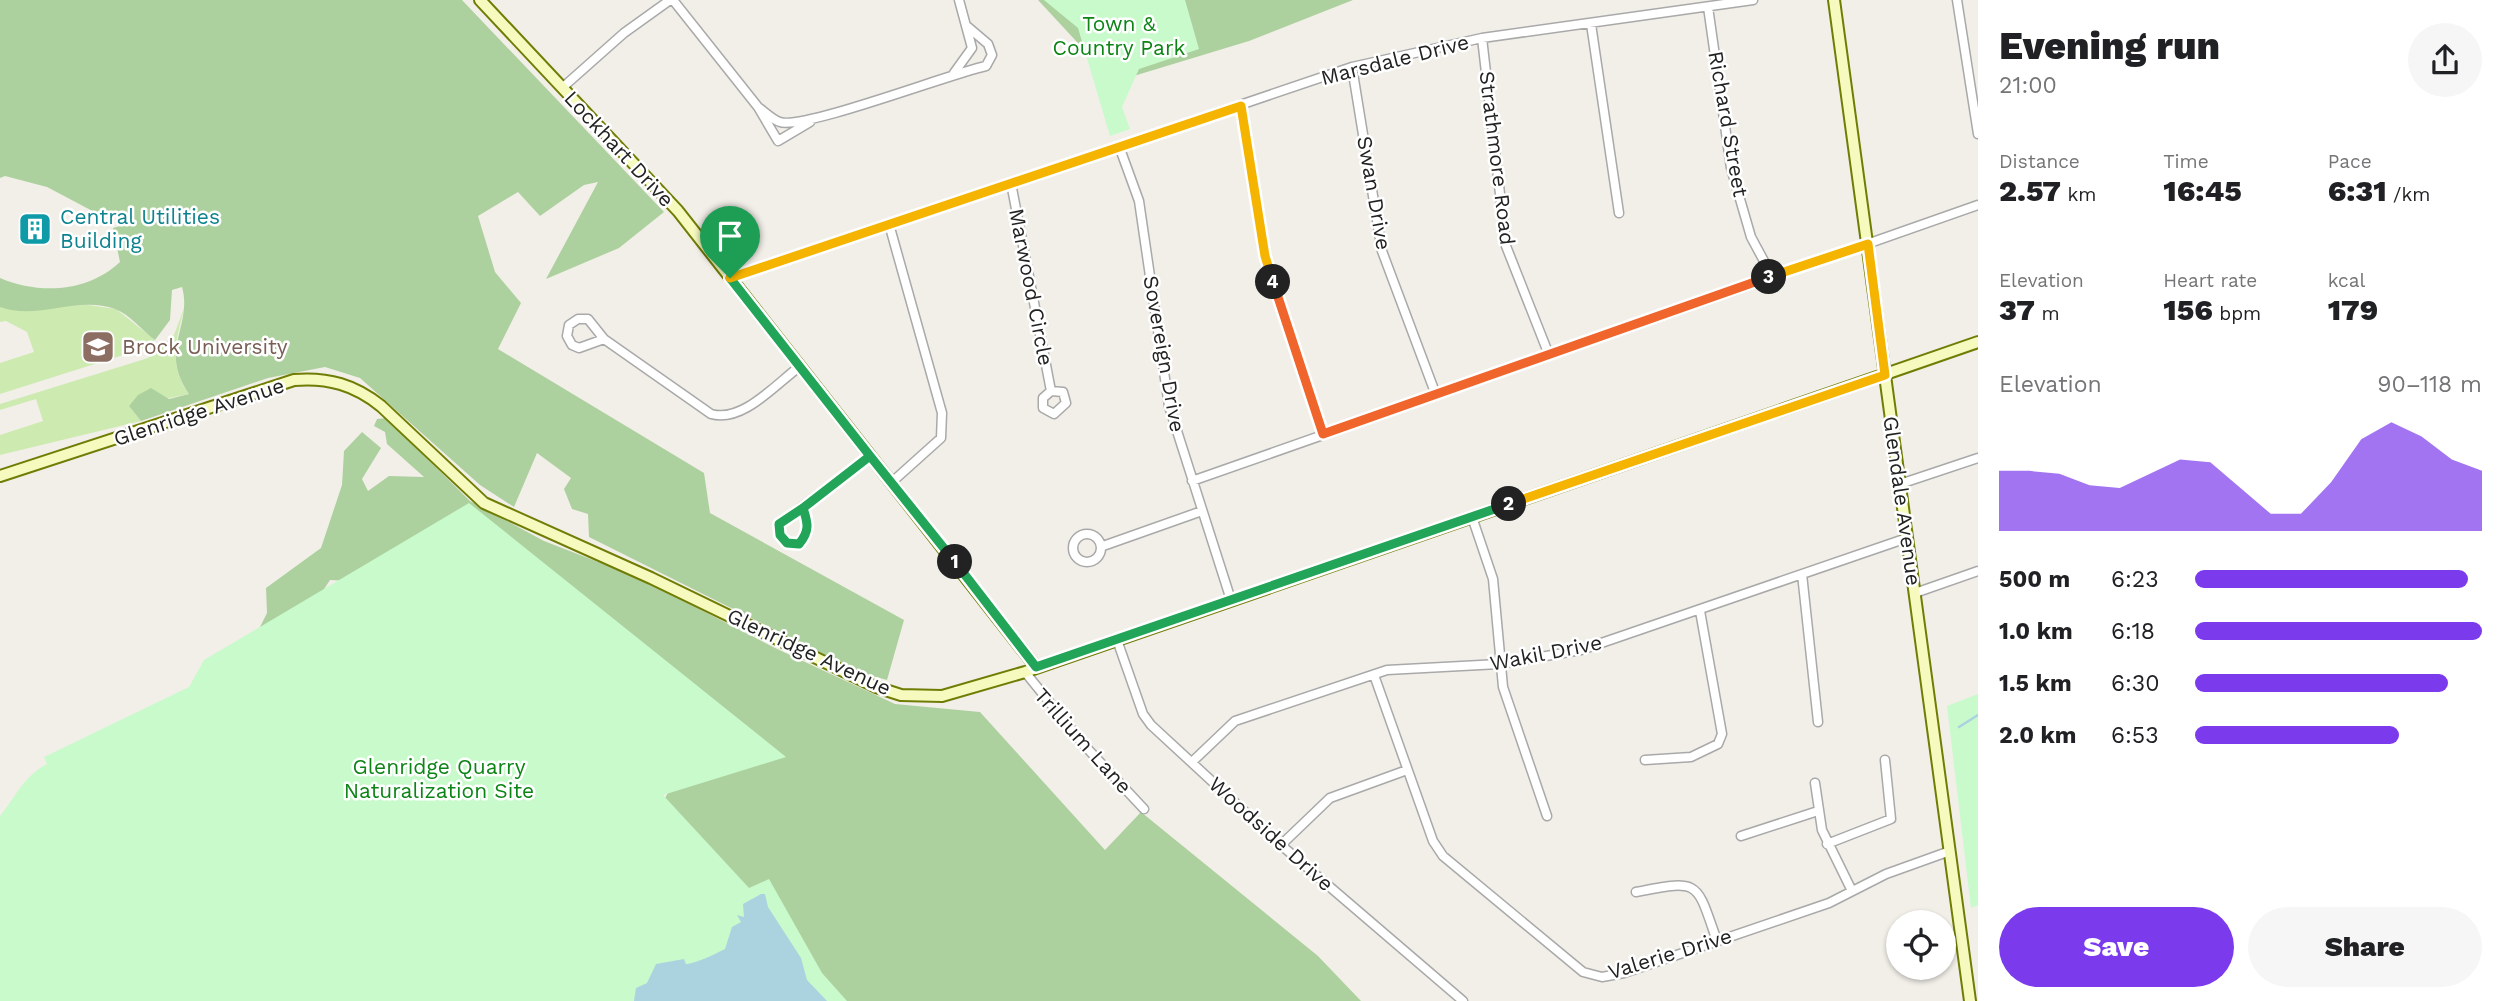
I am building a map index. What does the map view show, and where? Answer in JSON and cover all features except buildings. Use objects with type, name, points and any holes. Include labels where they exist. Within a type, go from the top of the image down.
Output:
[{"type":"main road","name":"Lockhart Drive","points":[[480,0],[678,211],[1036,667]]},
{"type":"main road","name":"Glendale Avenue","points":[[1834,0],[1970,1001]]},
{"type":"main road","name":"Glenridge Avenue","points":[[0,477],[276,385],[295,380],[326,380],[365,394],[484,503],[651,578],[876,687],[901,695],[942,696],[1024,672],[1978,342]]},
{"type":"street","points":[[562,88],[624,33],[672,0],[758,107],[778,141],[810,122],[954,73],[986,66],[991,61],[988,44],[968,27]]},
{"type":"street","points":[[954,73],[972,48],[959,0]]},
{"type":"street","name":"Marsdale Drive","points":[[730,278],[1352,67],[1482,38],[1753,0]]},
{"type":"street","points":[[1957,0],[1978,134]]},
{"type":"street","name":"Richard Street","points":[[1708,7],[1731,168],[1751,237],[1772,276]]},
{"type":"street","points":[[1591,24],[1619,213]]},
{"type":"street","name":"Strathmore Road","points":[[1482,38],[1506,246],[1549,355]]},
{"type":"street","name":"Swan Drive","points":[[1352,67],[1382,251],[1436,395]]},
{"type":"street","points":[[1241,106],[1265,256],[1323,434]]},
{"type":"street","points":[[758,107],[781,123],[810,122]]},
{"type":"street","name":"Sovereign Drive","points":[[1119,146],[1139,201],[1169,406],[1231,600]]},
{"type":"street","name":"Marwood Circle","points":[[1011,183],[1051,391]]},
{"type":"street","points":[[1192,481],[1978,205]]},
{"type":"street","points":[[889,224],[942,413],[944,429],[942,438],[892,482]]},
{"type":"street","points":[[604,339],[579,348],[572,345],[567,336],[569,325],[578,319],[588,318],[604,339],[711,414],[722,418],[739,413],[799,367]]},
{"type":"street","points":[[803,508],[808,525],[807,535],[799,544],[787,543],[780,535],[779,524],[870,456]]},
{"type":"street","points":[[1900,484],[1978,458]]},
{"type":"street","points":[[1102,546],[1202,511]]},
{"type":"street","points":[[1472,517],[1493,579],[1503,687],[1547,816]]},
{"type":"street","name":"Wakil Drive","points":[[1192,762],[1235,722],[1374,674],[1387,670],[1499,664],[1581,650],[1907,538]]},
{"type":"street","points":[[1915,593],[1978,571]]},
{"type":"street","points":[[1801,574],[1818,722]]},
{"type":"street","points":[[1645,760],[1691,757],[1718,744],[1721,734],[1700,611]]},
{"type":"street","name":"Woodside Drive","points":[[1117,640],[1143,714],[1151,725],[1281,845],[1463,1001]]},
{"type":"street","name":"Trillium Lane","points":[[1024,672],[1077,738],[1144,809]]},
{"type":"street","name":"Valerie Drive","points":[[1374,674],[1433,841],[1443,856],[1583,972],[1602,977],[1624,973],[1829,903],[1886,874],[1950,851]]},
{"type":"street","points":[[1827,844],[1891,818],[1885,760]]},
{"type":"street","points":[[1281,845],[1329,798],[1407,770]]},
{"type":"street","points":[[1815,783],[1818,811],[1827,844],[1852,891]]},
{"type":"street","points":[[1741,836],[1818,811]]},
{"type":"street","points":[[1636,892],[1673,885],[1690,885],[1701,894],[1717,941]]},
{"type":"green space","points":[[0,0],[462,0],[664,212],[619,248],[546,279],[598,182],[584,185],[540,216],[518,192],[478,216],[495,272],[521,303],[498,349],[704,473],[710,513],[904,620],[887,680],[861,673],[589,537],[588,514],[572,509],[564,489],[571,478],[537,453],[514,507],[480,485],[360,378],[325,367],[268,378],[141,421],[129,406],[138,395],[151,388],[169,399],[189,394],[176,364],[183,314],[182,287],[172,290],[170,320],[155,340],[126,315],[101,305],[29,311],[0,307],[0,278],[31,287],[63,288],[93,280],[107,272],[120,262],[113,228],[120,226],[122,216],[100,215],[47,187],[5,176],[0,178]]},
{"type":"green space","points":[[1038,0],[1353,0],[1249,41],[1114,82]]},
{"type":"green space","name":"Town & Country Park","points":[[1044,0],[1185,0],[1199,49],[1139,69],[1122,107],[1130,129],[1110,136],[1078,28]]},
{"type":"green space","points":[[186,303],[177,338],[176,361],[182,383],[189,394],[129,406],[141,421],[0,455],[0,435],[43,421],[36,399],[0,410],[0,404],[148,358],[174,335]]},
{"type":"green space","points":[[88,305],[116,309],[155,340],[142,349],[0,394],[0,363],[34,352],[27,332],[6,321],[0,322],[0,307]]},
{"type":"green space","points":[[386,418],[470,501],[544,541],[637,577],[773,647],[895,704],[980,712],[1105,850],[1141,812],[1318,956],[1361,1001],[837,1001],[664,800],[670,789],[392,583],[330,580],[296,632],[256,635],[267,613],[266,588],[321,548],[342,485],[344,451],[362,432],[381,448],[362,479],[368,491],[389,476],[424,477],[387,444],[385,432],[374,426],[377,419]]},
{"type":"green space","name":"Glenridge Quarry Naturalization Site","points":[[469,503],[786,757],[663,795],[749,888],[769,879],[822,973],[847,1001],[0,1001],[0,816],[26,781],[47,764],[44,757],[189,687],[204,660]]},
{"type":"green space","points":[[1978,694],[1978,905],[1971,908],[1947,706]]},
{"type":"water","points":[[765,894],[768,907],[801,958],[807,980],[827,1001],[634,1001],[636,988],[647,983],[656,964],[684,959],[686,964],[690,964],[725,949],[732,927],[741,922],[737,915],[744,917],[743,904]]},
{"type":"waterway","points":[[1959,727],[1978,715]]},
{"type":"place","name":"Central Utilities Building","points":[[35,229]]},
{"type":"place","name":"Brock University","points":[[98,347]]},
{"type":"route","points":[[730,278],[870,456],[803,508],[790,514],[779,524],[780,535],[787,543],[799,544],[807,535],[808,525],[803,508],[870,456],[1036,667],[1885,375],[1868,244],[1323,434],[1265,256],[1241,106],[730,278]]}]
